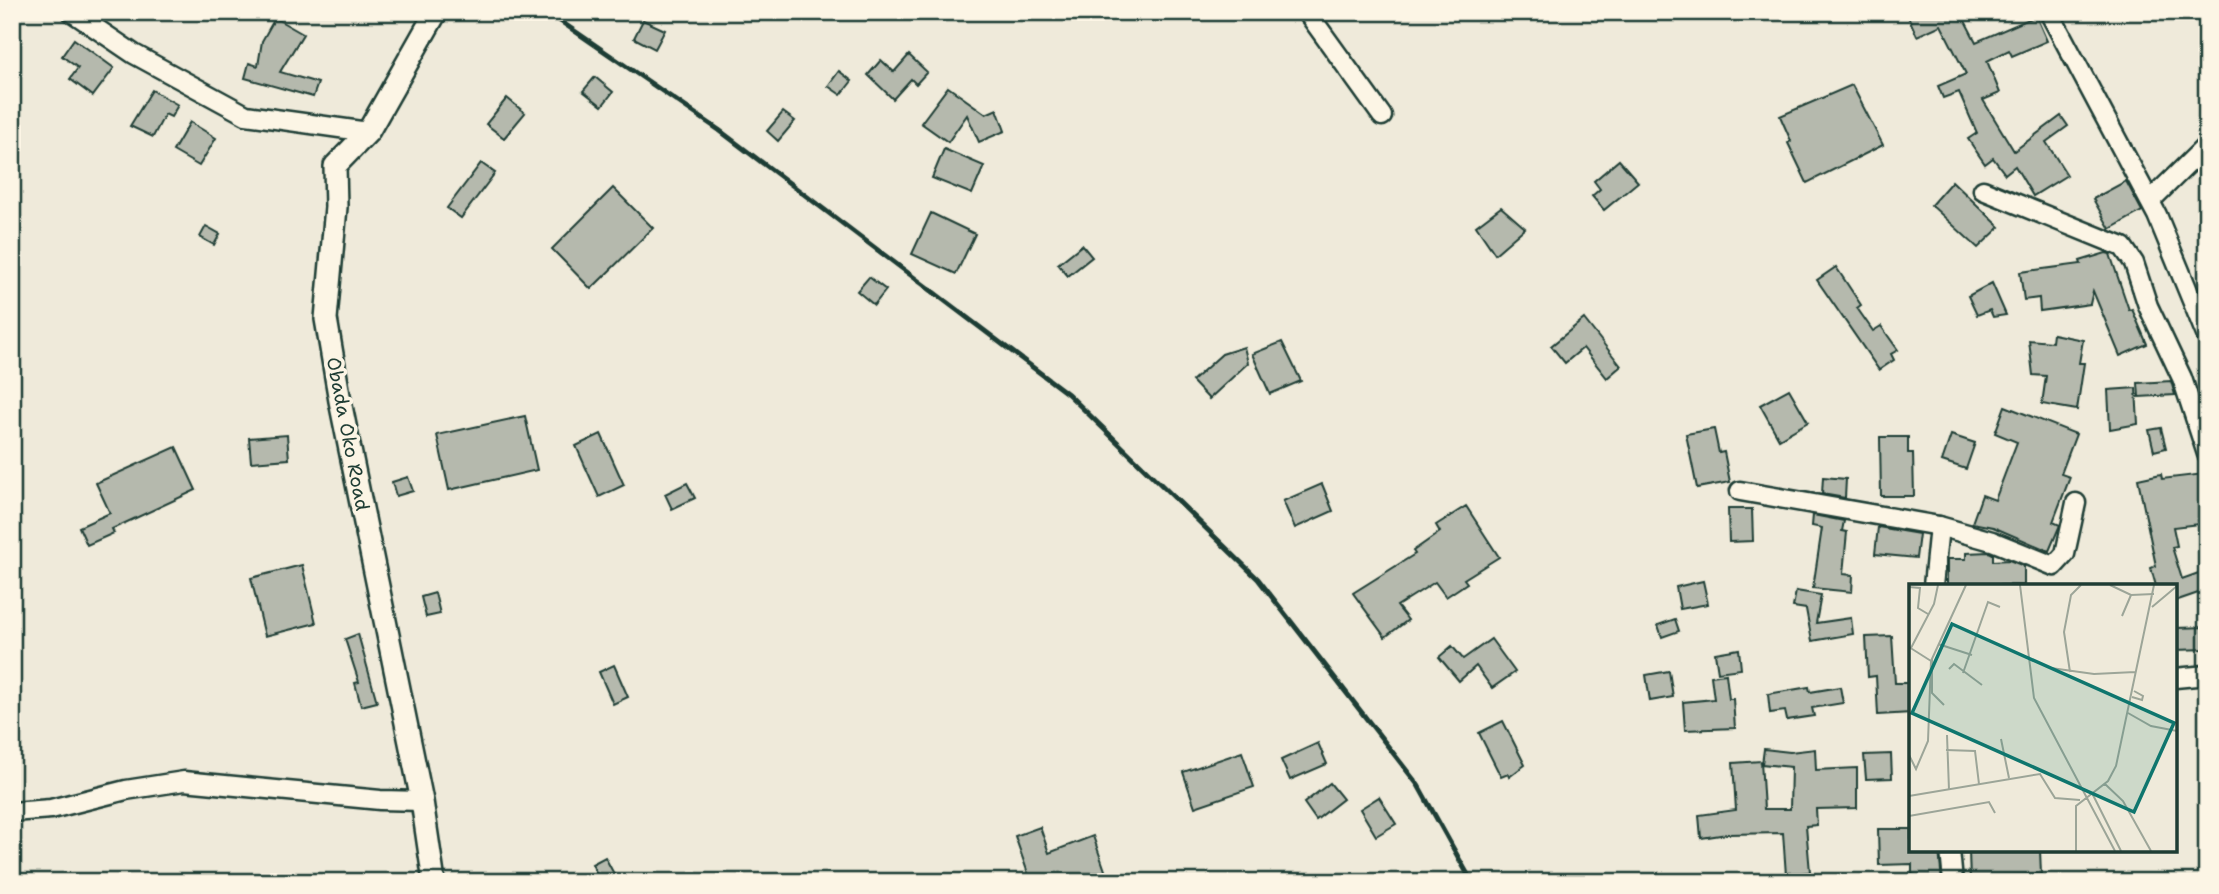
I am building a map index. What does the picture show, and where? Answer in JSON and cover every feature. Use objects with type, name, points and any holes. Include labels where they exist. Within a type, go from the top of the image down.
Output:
[{"type":"main road","name":"Obada Oko Road","points":[[434,882],[422,801],[326,319],[336,207],[335,166],[368,132],[435,13]]},
{"type":"street","points":[[72,12],[134,54],[246,115],[368,132]]},
{"type":"street","points":[[1307,12],[1382,116]]},
{"type":"street","points":[[2049,12],[2150,201],[2207,337]]},
{"type":"street","points":[[2150,201],[2207,145]]},
{"type":"street","points":[[1983,190],[2123,247],[2134,263],[2148,306],[2182,378],[2207,454]]},
{"type":"street","points":[[1740,491],[1938,526],[1992,541],[2054,566],[2065,554],[2076,503]]},
{"type":"street","points":[[1933,584],[1938,526]]},
{"type":"street","points":[[2177,678],[2207,676]]},
{"type":"street","points":[[12,812],[51,808],[115,792],[184,781],[380,800],[422,801]]},
{"type":"street","points":[[1950,852],[1953,882]]},
{"type":"building","points":[[1906,12],[1969,12],[1962,15],[1976,42],[2036,16],[2047,41],[2012,56],[2009,50],[1987,61],[2000,93],[1983,100],[2014,151],[2061,116],[2068,126],[2046,142],[2067,175],[2033,196],[2015,166],[2005,174],[1993,158],[1985,164],[1968,139],[1977,133],[1959,92],[1943,98],[1938,86],[1966,74],[1941,25],[1917,36]]},
{"type":"building","points":[[275,18],[303,34],[280,72],[318,83],[313,97],[245,78],[249,63],[258,66],[262,41]]},
{"type":"building","points":[[643,20],[665,30],[655,49],[634,38]]},
{"type":"building","points":[[74,39],[114,68],[93,96],[70,79],[78,68],[62,56]]},
{"type":"building","points":[[909,55],[927,72],[916,84],[911,79],[893,99],[868,75],[881,60],[894,72]]},
{"type":"building","points":[[839,71],[852,81],[841,95],[828,86]]},
{"type":"building","points":[[595,77],[613,92],[602,106],[583,91]]},
{"type":"building","points":[[1852,85],[1883,145],[1807,183],[1788,143],[1791,141],[1780,116]]},
{"type":"building","points":[[948,87],[986,114],[997,109],[1005,131],[979,142],[967,115],[948,142],[921,123]]},
{"type":"building","points":[[152,90],[178,105],[171,117],[165,114],[153,137],[130,126]]},
{"type":"building","points":[[507,98],[525,113],[504,138],[486,124]]},
{"type":"building","points":[[783,112],[795,121],[778,141],[767,131]]},
{"type":"building","points":[[190,122],[216,138],[199,166],[173,151]]},
{"type":"building","points":[[944,149],[984,166],[972,194],[932,178]]},
{"type":"building","points":[[1619,160],[1638,182],[1604,210],[1592,196],[1600,189],[1594,181]]},
{"type":"building","points":[[481,163],[495,173],[461,218],[447,208]]},
{"type":"building","points":[[1952,181],[2000,227],[1978,248],[1931,205]]},
{"type":"building","points":[[2126,181],[2142,211],[2110,229],[2093,199]]},
{"type":"building","points":[[613,188],[653,228],[591,289],[552,249]]},
{"type":"building","points":[[1501,207],[1525,228],[1495,254],[1476,226]]},
{"type":"building","points":[[931,213],[975,234],[956,274],[912,254]]},
{"type":"building","points":[[206,226],[220,234],[214,245],[200,237]]},
{"type":"building","points":[[1082,245],[1092,257],[1068,276],[1058,264]]},
{"type":"building","points":[[2110,254],[2129,310],[2132,309],[2147,344],[2120,356],[2093,291],[2090,304],[2040,311],[2039,298],[2024,300],[2020,272],[2081,264],[2080,261]]},
{"type":"building","points":[[1836,267],[1861,305],[1857,308],[1873,331],[1881,326],[1898,350],[1891,354],[1894,360],[1879,370],[1817,280]]},
{"type":"building","points":[[869,277],[886,290],[874,305],[857,291]]},
{"type":"building","points":[[1992,283],[2006,315],[1993,317],[1990,310],[1977,315],[1968,296]]},
{"type":"building","points":[[1584,319],[1621,366],[1607,378],[1583,348],[1565,363],[1551,346]]},
{"type":"building","points":[[2053,334],[2083,340],[2079,363],[2084,363],[2077,410],[2042,404],[2046,376],[2033,375],[2029,340],[2052,342]]},
{"type":"building","points":[[1282,342],[1301,381],[1270,394],[1252,354]]},
{"type":"building","points":[[1244,347],[1248,363],[1209,399],[1192,381],[1222,354]]},
{"type":"building","points":[[2171,381],[2175,395],[2139,397],[2138,383]]},
{"type":"building","points":[[2136,388],[2138,424],[2110,429],[2108,390]]},
{"type":"building","points":[[1789,389],[1808,422],[1779,439],[1760,405]]},
{"type":"building","points":[[2005,406],[2076,434],[2061,474],[2070,477],[2053,522],[2060,525],[2049,551],[1993,527],[1972,523],[1982,495],[1995,500],[2017,442],[1995,433]]},
{"type":"building","points":[[525,416],[537,470],[449,490],[437,435]]},
{"type":"building","points":[[2161,428],[2166,448],[2154,451],[2149,430]]},
{"type":"building","points":[[1714,429],[1719,453],[1724,452],[1730,482],[1697,488],[1686,434]]},
{"type":"building","points":[[601,434],[624,485],[599,497],[576,446]]},
{"type":"building","points":[[287,435],[289,459],[251,462],[249,438]]},
{"type":"building","points":[[1951,435],[1975,443],[1966,469],[1942,461]]},
{"type":"building","points":[[1880,437],[1908,437],[1908,453],[1913,453],[1914,496],[1881,496]]},
{"type":"building","points":[[176,447],[196,490],[112,529],[114,533],[87,545],[79,527],[110,513],[96,483]]},
{"type":"building","points":[[2161,474],[2162,479],[2204,474],[2207,523],[2173,527],[2177,546],[2172,547],[2182,579],[2207,570],[2207,590],[2177,600],[2177,584],[2155,584],[2151,568],[2156,566],[2138,479]]},
{"type":"building","points":[[408,477],[413,491],[396,496],[392,482]]},
{"type":"building","points":[[1823,477],[1846,479],[1845,498],[1822,494]]},
{"type":"building","points":[[687,483],[695,498],[672,509],[665,494]]},
{"type":"building","points":[[1322,484],[1333,511],[1295,528],[1283,501]]},
{"type":"building","points":[[1466,506],[1499,557],[1464,579],[1467,583],[1446,597],[1435,582],[1397,606],[1408,620],[1385,637],[1353,593],[1415,554],[1413,551],[1440,532],[1436,525]]},
{"type":"building","points":[[1728,509],[1752,509],[1753,541],[1729,542]]},
{"type":"building","points":[[1813,515],[1844,521],[1842,531],[1847,532],[1843,574],[1853,575],[1852,592],[1813,588],[1822,528],[1812,526]]},
{"type":"building","points":[[1878,527],[1919,534],[1916,558],[1875,554]]},
{"type":"building","points":[[1989,552],[1993,554],[1993,561],[2009,560],[2024,566],[2024,584],[1947,584],[1947,559],[1966,559],[1966,553]]},
{"type":"building","points":[[302,565],[316,623],[265,636],[251,578]]},
{"type":"building","points":[[1703,581],[1708,604],[1680,609],[1676,587]]},
{"type":"building","points":[[1796,591],[1821,595],[1816,623],[1851,618],[1853,634],[1812,641],[1806,609],[1793,607]]},
{"type":"building","points":[[435,593],[440,614],[426,617],[421,597]]},
{"type":"building","points":[[1675,619],[1679,631],[1662,637],[1658,625]]},
{"type":"building","points":[[2207,627],[2207,649],[2177,650],[2177,628]]},
{"type":"building","points":[[358,634],[377,702],[361,706],[355,683],[359,682],[345,639]]},
{"type":"building","points":[[1892,636],[1895,683],[1909,683],[1909,713],[1878,715],[1876,676],[1868,677],[1866,637]]},
{"type":"building","points":[[1491,639],[1515,672],[1492,688],[1476,666],[1459,681],[1439,657],[1452,646],[1463,659]]},
{"type":"building","points":[[1739,649],[1741,669],[1718,672],[1715,653]]},
{"type":"building","points":[[614,665],[628,697],[613,704],[599,672]]},
{"type":"building","points":[[1669,671],[1673,697],[1650,701],[1646,675]]},
{"type":"building","points":[[1726,674],[1729,699],[1733,699],[1735,728],[1685,730],[1683,702],[1714,699],[1711,676]]},
{"type":"building","points":[[1809,687],[1810,692],[1840,687],[1843,703],[1812,708],[1814,716],[1787,720],[1785,711],[1770,713],[1768,694]]},
{"type":"building","points":[[1503,721],[1525,765],[1509,777],[1508,774],[1501,777],[1479,733]]},
{"type":"building","points":[[1318,743],[1327,764],[1290,780],[1281,760]]},
{"type":"building","points":[[1764,749],[1790,752],[1815,749],[1816,770],[1857,768],[1857,808],[1816,809],[1817,825],[1806,826],[1810,872],[1786,875],[1783,833],[1727,834],[1701,838],[1699,815],[1736,810],[1733,763],[1761,761],[1764,809],[1790,809],[1791,767],[1762,764]]},
{"type":"building","points":[[1242,752],[1254,787],[1195,807],[1183,772]]},
{"type":"building","points":[[1891,754],[1892,778],[1866,779],[1864,755]]},
{"type":"building","points":[[1330,783],[1343,799],[1316,820],[1304,803]]},
{"type":"building","points":[[1379,797],[1396,824],[1376,836],[1360,809]]},
{"type":"building","points":[[1040,827],[1049,853],[1093,836],[1109,882],[1031,882],[1015,836]]},
{"type":"building","points":[[1878,829],[1909,829],[1909,852],[1939,852],[1942,882],[1917,882],[1918,876],[1912,874],[1912,864],[1879,865]]},
{"type":"building","points":[[1969,852],[2040,852],[2041,874],[2002,876],[2002,882],[1970,882]]},
{"type":"building","points":[[605,857],[614,874],[600,881],[592,864]]},
{"type":"railway","points":[[547,12],[719,130],[1068,394],[1258,579],[1418,785],[1472,882]]}]
